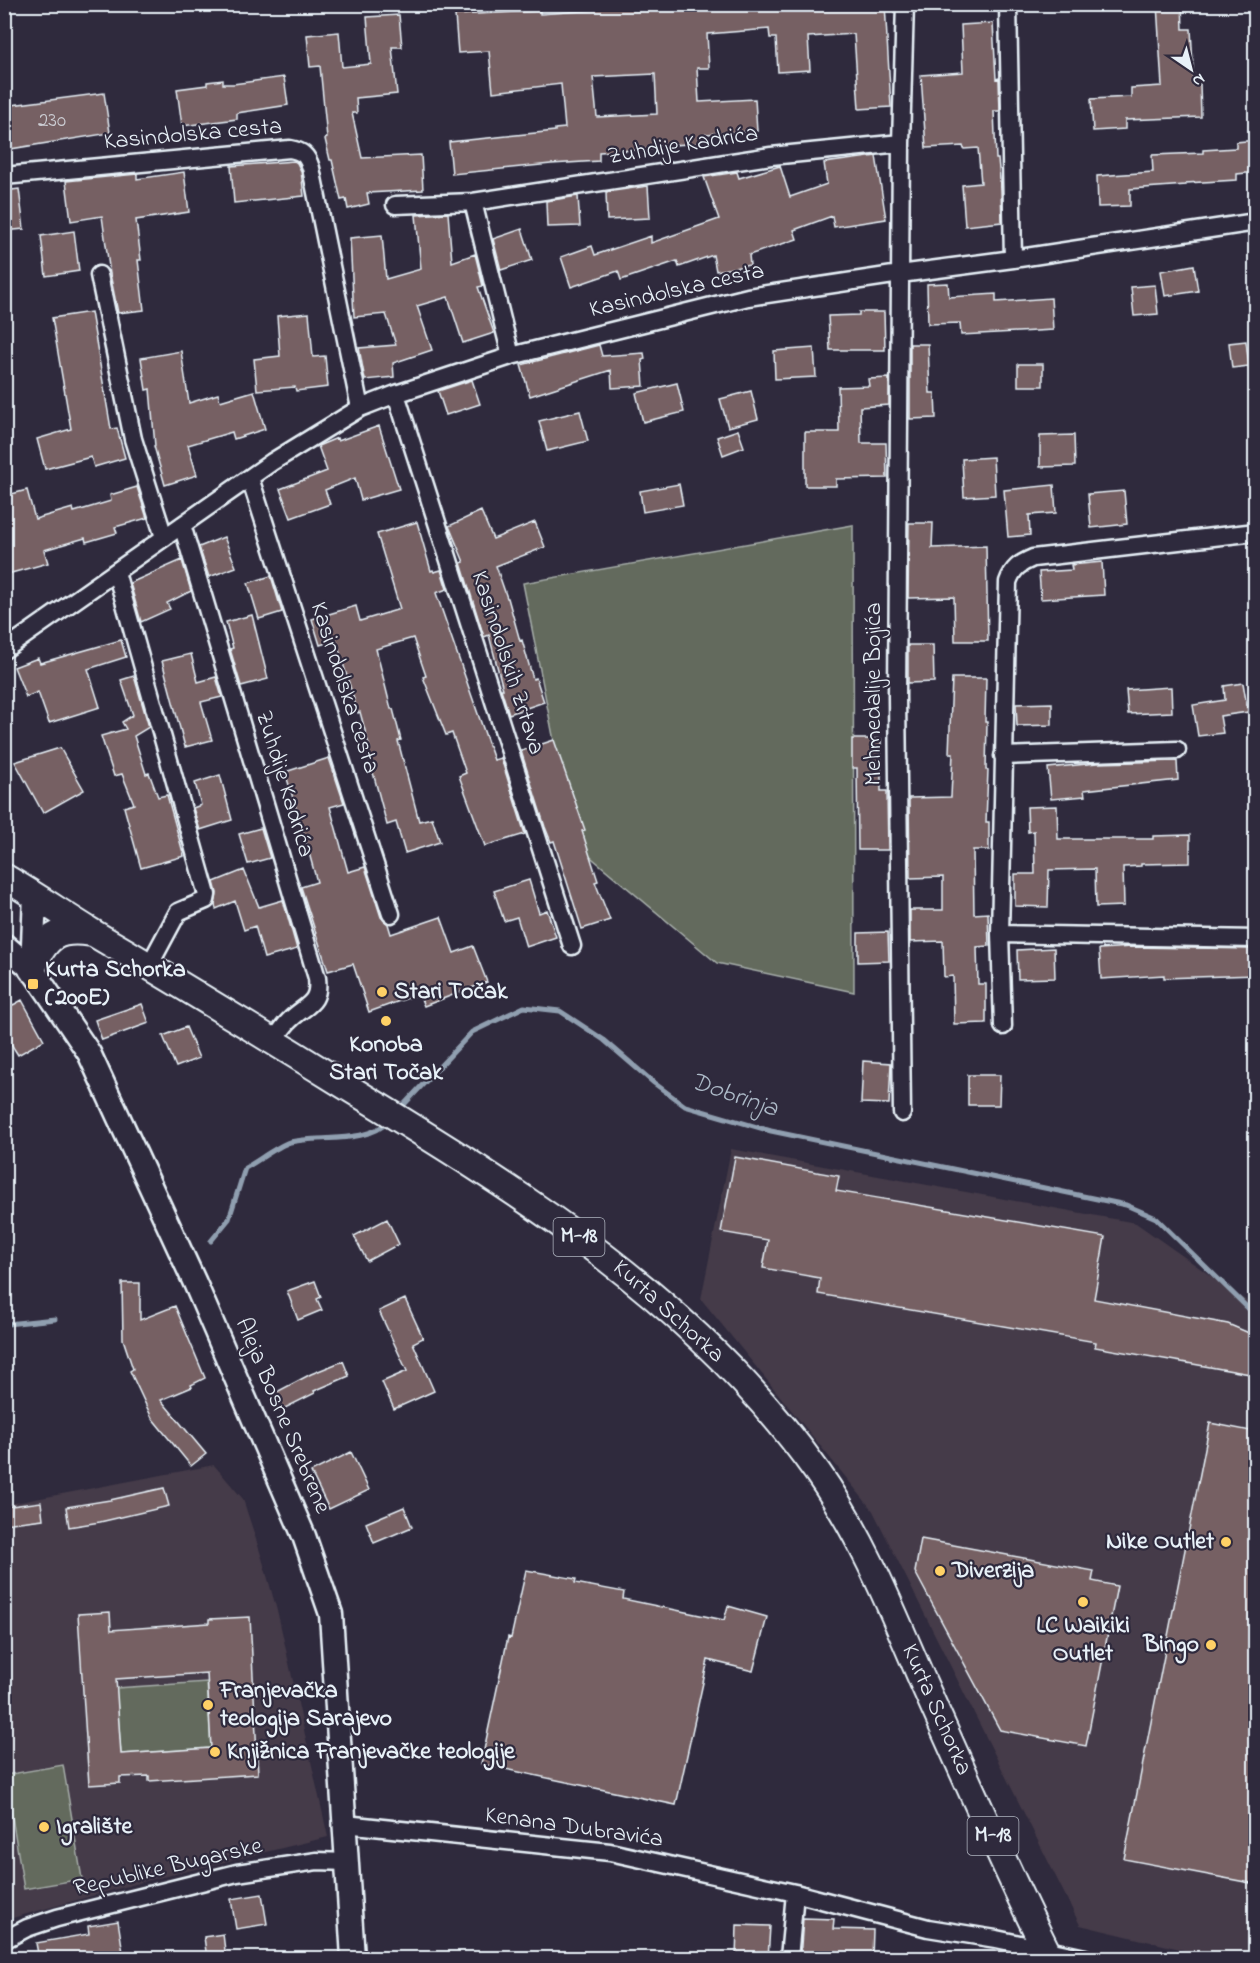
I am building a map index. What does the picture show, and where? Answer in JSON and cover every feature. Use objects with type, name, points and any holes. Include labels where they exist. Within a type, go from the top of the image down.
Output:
[{"type":"main road","name":"Kurta Schorka","points":[[4,877],[92,933],[381,1107],[554,1219],[606,1256],[662,1303],[745,1382],[775,1415],[841,1508],[875,1573],[1048,1954]]},
{"type":"main road","points":[[32,969],[40,948],[51,939],[64,933],[78,931],[92,933]]},
{"type":"street","points":[[900,274],[904,4]]},
{"type":"street","points":[[1008,4],[1013,259]]},
{"type":"street","name":"Zuhdije Kadrića","points":[[395,204],[473,202],[771,156],[901,143]]},
{"type":"street","name":"Kasindolska cesta","points":[[4,176],[290,149],[301,151],[308,158],[311,168],[360,408]]},
{"type":"street","points":[[473,202],[511,356]]},
{"type":"street","name":"Kasindolska cesta","points":[[4,650],[250,478],[360,408],[396,394],[511,356],[748,297],[1256,222]]},
{"type":"street","name":"Mehmedalije Bojića","points":[[900,274],[897,697],[902,1113]]},
{"type":"street","points":[[99,275],[132,439],[164,537]]},
{"type":"street","name":"Kasindolskih Zrtava","points":[[396,394],[572,946]]},
{"type":"street","name":"Kasindolska cesta","points":[[250,478],[391,914]]},
{"type":"street","name":"Zuhdije Kadrića","points":[[182,525],[317,978],[318,990],[314,1000],[290,1020],[273,1041]]},
{"type":"street","points":[[1004,1026],[1000,934],[1008,582],[1011,573],[1019,564],[1033,558],[1256,532]]},
{"type":"street","points":[[116,572],[207,895],[206,900],[202,903],[178,912],[149,966]]},
{"type":"street","points":[[1003,756],[1177,750]]},
{"type":"street","points":[[32,969],[34,895]]},
{"type":"street","points":[[1000,934],[1256,939]]},
{"type":"street","name":"Aleja Bosne Srebrene","points":[[4,945],[32,969],[89,1053],[195,1283],[304,1536],[331,1614],[353,1959]]},
{"type":"street","name":"Kenana Dubravića","points":[[345,1824],[610,1852],[795,1893],[928,1928],[1048,1954],[1086,1959]]},
{"type":"street","name":"Republike Bugarske","points":[[4,1940],[27,1928],[57,1918],[237,1873],[317,1862],[346,1862]]},
{"type":"street","points":[[789,1959],[795,1893]]},
{"type":"shaded area","points":[[731,1149],[1136,1223],[1255,1307],[1255,1958],[1217,1958],[1080,1925],[873,1511],[701,1299]]},
{"type":"shaded area","name":"Franjevačka teologija Sarajevo","points":[[214,1465],[243,1499],[262,1558],[278,1614],[328,1837],[146,1881],[9,1919],[4,1885],[4,1505]],"holes":[[[109,1612],[111,1630],[194,1624],[116,1679],[121,1754],[256,1743],[258,1774],[150,1781],[149,1776],[132,1777],[89,1785],[78,1614]]]},
{"type":"green space","points":[[853,525],[854,992],[717,963],[574,843],[523,583]]},
{"type":"green space","points":[[207,1682],[211,1748],[121,1754],[116,1688]]},
{"type":"green space","name":"Igralište","points":[[63,1765],[82,1879],[24,1889],[5,1775]]},
{"type":"building","points":[[885,4],[891,107],[859,109],[854,34],[808,37],[810,70],[778,72],[776,38],[770,38],[769,29],[707,34],[709,68],[697,68],[699,102],[755,99],[757,131],[706,134],[707,143],[599,152],[599,161],[452,174],[449,142],[565,128],[561,84],[493,92],[489,51],[458,53],[455,15],[540,11],[540,14],[595,10],[594,5]],"holes":[[[655,74],[657,114],[597,117],[593,77]]]},
{"type":"building","points":[[1157,4],[1182,4],[1183,29],[1191,29],[1194,85],[1200,84],[1201,117],[1125,120],[1125,129],[1093,131],[1091,99],[1131,97],[1131,88],[1162,86]]},
{"type":"building","points":[[399,15],[402,47],[392,47],[397,94],[356,98],[357,113],[352,113],[362,158],[421,155],[423,190],[367,193],[369,204],[348,209],[346,199],[341,200],[325,139],[327,138],[320,66],[310,67],[307,35],[339,32],[342,67],[371,64],[367,17]]},
{"type":"building","points":[[993,23],[996,79],[999,78],[1000,111],[994,111],[1002,222],[965,226],[962,185],[981,183],[978,148],[964,149],[963,146],[926,148],[921,75],[963,72],[961,25]]},
{"type":"building","points":[[284,77],[288,105],[237,113],[237,119],[182,126],[177,89],[207,85],[207,82],[223,80],[223,84],[233,84]]},
{"type":"building","points":[[104,93],[110,133],[4,150],[4,106]]},
{"type":"building","points":[[1256,140],[1256,172],[1237,174],[1237,180],[1130,189],[1130,206],[1098,207],[1097,176],[1153,172],[1152,155],[1203,153],[1203,150],[1236,148],[1236,142]]},
{"type":"building","points":[[876,156],[886,219],[834,227],[832,216],[794,230],[797,239],[749,255],[750,265],[716,271],[713,255],[679,267],[677,261],[621,280],[618,271],[571,287],[561,257],[592,246],[595,255],[651,236],[651,243],[719,219],[704,177],[737,172],[739,178],[780,166],[790,197],[827,184],[824,163]]},
{"type":"building","points":[[294,161],[301,171],[304,196],[234,203],[231,166]]},
{"type":"building","points":[[184,172],[189,212],[136,220],[144,310],[118,313],[102,216],[71,221],[66,181],[137,174],[137,179]]},
{"type":"building","points":[[648,186],[650,218],[607,220],[606,192]]},
{"type":"building","points":[[19,189],[24,229],[4,231],[4,191]]},
{"type":"building","points":[[578,196],[580,226],[547,227],[546,201]]},
{"type":"building","points":[[448,213],[452,262],[475,254],[483,286],[478,287],[494,333],[463,343],[448,297],[417,306],[432,350],[393,363],[394,377],[365,380],[359,348],[396,345],[386,314],[354,317],[350,238],[382,235],[386,279],[421,269],[416,215]]},
{"type":"building","points":[[522,229],[532,260],[501,270],[493,239]]},
{"type":"building","points":[[74,231],[79,271],[46,276],[41,236]]},
{"type":"building","points":[[1194,265],[1198,291],[1165,296],[1161,271]]},
{"type":"building","points":[[948,283],[949,297],[996,294],[996,302],[1051,298],[1053,330],[961,335],[960,323],[928,324],[927,284]]},
{"type":"building","points":[[1155,285],[1158,314],[1134,316],[1131,287]]},
{"type":"building","points":[[91,312],[111,429],[117,428],[125,458],[94,467],[91,457],[45,469],[37,439],[71,429],[52,318]]},
{"type":"building","points":[[859,312],[884,312],[885,350],[830,350],[828,316],[859,315]]},
{"type":"building","points":[[309,313],[313,357],[325,356],[328,387],[296,391],[295,387],[257,390],[254,359],[280,356],[277,316]]},
{"type":"building","points":[[1246,341],[1249,366],[1232,368],[1229,343]]},
{"type":"building","points":[[910,344],[928,344],[930,393],[935,393],[936,418],[910,419]]},
{"type":"building","points":[[599,345],[602,356],[644,353],[645,359],[642,360],[644,386],[612,388],[611,370],[530,396],[521,365]]},
{"type":"building","points":[[814,348],[816,377],[775,379],[774,351]]},
{"type":"building","points":[[181,351],[189,403],[218,394],[220,401],[254,391],[265,429],[234,439],[232,432],[188,445],[197,475],[165,485],[154,446],[150,389],[146,390],[141,358]]},
{"type":"building","points":[[1018,364],[1043,364],[1043,386],[1018,386]]},
{"type":"building","points":[[889,378],[889,405],[860,407],[861,443],[886,443],[887,478],[836,479],[836,486],[805,486],[805,432],[839,432],[838,387],[869,386],[868,379]]},
{"type":"building","points":[[472,380],[480,404],[446,415],[438,391]]},
{"type":"building","points":[[677,383],[684,412],[643,422],[636,393]]},
{"type":"building","points":[[751,391],[758,419],[728,427],[720,399]]},
{"type":"building","points":[[580,411],[588,441],[547,451],[539,421]]},
{"type":"building","points":[[379,426],[399,489],[361,500],[355,478],[325,490],[330,504],[291,518],[280,489],[327,471],[318,446]]},
{"type":"building","points":[[738,430],[744,447],[723,455],[717,437]]},
{"type":"building","points":[[1074,435],[1075,466],[1040,467],[1040,436]]},
{"type":"building","points":[[993,457],[995,495],[964,497],[962,459]]},
{"type":"building","points":[[679,484],[683,505],[643,512],[640,491]]},
{"type":"building","points":[[1054,485],[1056,513],[1029,515],[1030,535],[1008,537],[1004,490]]},
{"type":"building","points":[[137,487],[147,518],[115,527],[117,533],[86,542],[85,538],[44,550],[48,563],[4,575],[4,496],[27,490],[35,519],[73,508],[74,512],[111,501],[110,495]]},
{"type":"building","points":[[1124,491],[1127,524],[1091,528],[1088,494]]},
{"type":"building","points":[[481,511],[493,539],[535,522],[545,547],[496,566],[533,679],[536,678],[544,702],[509,714],[489,635],[484,637],[461,563],[464,562],[449,526]]},
{"type":"building","points":[[417,522],[431,571],[441,570],[447,589],[436,593],[494,760],[501,758],[525,834],[485,846],[459,776],[466,773],[452,733],[446,735],[423,677],[426,676],[413,638],[376,649],[401,740],[398,741],[419,821],[432,818],[440,842],[405,853],[396,822],[387,825],[367,750],[370,749],[360,712],[358,713],[336,640],[320,645],[312,619],[356,606],[360,621],[400,609],[377,534]]},
{"type":"building","points":[[909,523],[933,523],[932,548],[986,546],[988,641],[955,641],[954,597],[908,598]]},
{"type":"building","points":[[224,537],[236,567],[209,577],[199,547]]},
{"type":"building","points":[[182,560],[191,591],[167,603],[170,609],[141,622],[130,583]]},
{"type":"building","points":[[1102,562],[1104,595],[1041,599],[1039,572],[1072,570],[1071,565]]},
{"type":"building","points":[[271,576],[282,612],[259,619],[248,583]]},
{"type":"building","points":[[252,615],[268,679],[241,686],[230,649],[233,648],[226,622]]},
{"type":"building","points":[[121,640],[126,657],[88,669],[100,707],[49,723],[38,692],[26,697],[14,667],[38,658],[40,663]]},
{"type":"building","points":[[908,645],[933,645],[934,682],[908,683]]},
{"type":"building","points":[[191,654],[198,682],[216,677],[222,697],[201,702],[212,740],[185,747],[162,661]]},
{"type":"building","points":[[134,676],[149,727],[134,736],[146,774],[149,773],[158,797],[167,795],[184,856],[141,868],[124,807],[134,804],[122,774],[114,776],[101,736],[126,729],[122,722],[133,715],[121,680]]},
{"type":"building","points":[[952,678],[986,678],[986,770],[988,770],[986,822],[989,822],[989,850],[973,850],[974,914],[988,913],[989,946],[977,947],[978,984],[986,984],[986,1023],[954,1024],[953,976],[944,977],[943,941],[910,942],[910,910],[943,910],[943,877],[910,878],[909,798],[951,797],[953,753],[949,753]]},
{"type":"building","points":[[1243,683],[1248,712],[1220,716],[1223,733],[1198,736],[1193,705],[1225,700],[1224,686]]},
{"type":"building","points":[[1171,687],[1172,712],[1128,714],[1126,690]]},
{"type":"building","points":[[1052,703],[1052,725],[1017,726],[1016,704]]},
{"type":"building","points":[[852,739],[881,739],[881,791],[887,791],[888,850],[858,850],[857,768],[852,768]]},
{"type":"building","points":[[554,740],[585,830],[582,831],[598,881],[595,882],[610,920],[582,929],[554,841],[551,842],[545,827],[521,751]]},
{"type":"building","points":[[60,748],[84,790],[43,813],[15,762]]},
{"type":"building","points":[[329,758],[344,803],[330,807],[348,872],[365,867],[381,917],[388,924],[391,934],[441,917],[454,953],[473,946],[487,982],[424,1006],[419,994],[369,1012],[353,964],[328,971],[301,887],[317,882],[285,772]]},
{"type":"building","points":[[1177,761],[1178,780],[1084,790],[1085,796],[1051,799],[1048,768],[1097,763]]},
{"type":"building","points":[[220,775],[232,820],[200,830],[193,808],[201,805],[195,783]]},
{"type":"building","points":[[1057,806],[1058,839],[1153,839],[1153,836],[1190,835],[1190,863],[1141,864],[1141,866],[1123,867],[1124,906],[1096,907],[1095,869],[1049,870],[1048,907],[1015,906],[1015,874],[1035,874],[1034,831],[1028,832],[1027,807]]},
{"type":"building","points":[[261,828],[270,858],[248,864],[239,834]]},
{"type":"building","points":[[244,870],[259,907],[283,900],[297,949],[264,958],[255,926],[244,930],[235,901],[216,909],[217,893],[214,882]]},
{"type":"building","points":[[529,880],[539,913],[547,910],[556,937],[526,947],[517,917],[504,921],[494,891]]},
{"type":"building","points":[[888,932],[889,961],[858,962],[858,933]]},
{"type":"building","points":[[1132,947],[1256,949],[1256,975],[1164,978],[1164,975],[1101,979],[1099,949]]},
{"type":"building","points":[[1054,948],[1055,978],[1018,979],[1017,950]]},
{"type":"building","points":[[22,1000],[44,1040],[18,1055],[4,1033],[4,1010]]},
{"type":"building","points":[[142,1004],[149,1023],[102,1040],[95,1020]]},
{"type":"building","points":[[186,1027],[199,1058],[176,1067],[163,1036]]},
{"type":"building","points":[[863,1061],[891,1063],[889,1104],[861,1103]]},
{"type":"building","points":[[968,1075],[1000,1075],[999,1105],[968,1105]]},
{"type":"building","points":[[735,1157],[839,1176],[836,1191],[1105,1237],[1094,1299],[1228,1324],[1256,1336],[1256,1375],[1095,1347],[1096,1342],[818,1294],[820,1278],[763,1268],[768,1240],[721,1232]]},
{"type":"building","points":[[387,1219],[399,1244],[367,1261],[354,1236]]},
{"type":"building","points":[[315,1281],[321,1297],[317,1299],[322,1310],[298,1320],[287,1291]]},
{"type":"building","points":[[122,1283],[140,1283],[140,1320],[175,1306],[205,1378],[191,1385],[192,1387],[161,1400],[206,1454],[191,1466],[152,1418],[130,1371],[133,1369],[123,1339]]},
{"type":"building","points":[[405,1299],[423,1338],[413,1343],[434,1391],[394,1409],[382,1382],[407,1371],[379,1311]]},
{"type":"building","points":[[343,1361],[349,1376],[314,1391],[315,1393],[279,1411],[271,1395],[311,1374]]},
{"type":"building","name":"Bingo","points":[[1210,1423],[1256,1432],[1256,1884],[1124,1859]]},
{"type":"building","points":[[351,1452],[369,1490],[329,1509],[311,1472]]},
{"type":"building","points":[[164,1488],[169,1506],[69,1527],[66,1507]]},
{"type":"building","points":[[41,1502],[43,1519],[4,1524],[4,1507]]},
{"type":"building","points":[[404,1507],[412,1527],[374,1543],[366,1523]]},
{"type":"building","points":[[921,1539],[1094,1571],[1092,1581],[1117,1586],[1086,1746],[1000,1730],[915,1572]]},
{"type":"building","points":[[526,1570],[576,1579],[575,1583],[624,1592],[623,1599],[724,1620],[728,1606],[767,1617],[753,1671],[708,1660],[676,1805],[481,1764],[508,1637],[511,1638]]},
{"type":"building","points":[[110,1612],[111,1630],[209,1623],[209,1619],[250,1617],[258,1774],[149,1781],[149,1776],[120,1777],[120,1783],[89,1785],[78,1614]],"holes":[[[207,1673],[211,1748],[121,1754],[116,1679]]]},
{"type":"building","points":[[262,1894],[267,1924],[236,1929],[231,1899]]},
{"type":"building","points":[[803,1918],[834,1919],[833,1929],[873,1930],[872,1959],[800,1959]]},
{"type":"building","points":[[118,1921],[124,1959],[39,1959],[36,1943],[89,1934],[88,1926]]},
{"type":"building","points":[[737,1925],[770,1926],[768,1959],[736,1959]]},
{"type":"building","points":[[223,1934],[226,1959],[207,1959],[204,1937]]},
{"type":"waterway","name":"Dobrinja","points":[[398,1111],[472,1032],[524,1007],[560,1011],[604,1040],[685,1106],[771,1131],[1126,1205],[1156,1218],[1256,1316]]},
{"type":"waterway","name":"Dobrinja","points":[[211,1241],[229,1219],[245,1168],[290,1142],[356,1136],[380,1128],[390,1120]]},
{"type":"waterway","name":"Dobrinja","points":[[4,1326],[55,1319]]},
{"type":"place","name":"Kurta Schorka (200E)","points":[[33,984]]},
{"type":"place","name":"Stari Točak","points":[[382,992]]},
{"type":"place","name":"Konoba Stari Točak","points":[[386,1021]]},
{"type":"place","name":"Nike Outlet","points":[[1226,1542]]},
{"type":"place","name":"Diverzija","points":[[940,1571]]},
{"type":"place","name":"LC Waikiki Outlet","points":[[1083,1602]]},
{"type":"place","name":"Bingo","points":[[1211,1645]]},
{"type":"place","name":"Franjevačka teologija Sarajevo","points":[[208,1705]]},
{"type":"place","name":"Knjižnica Franjevačke teologije","points":[[215,1752]]},
{"type":"place","name":"Igralište","points":[[44,1827]]}]
